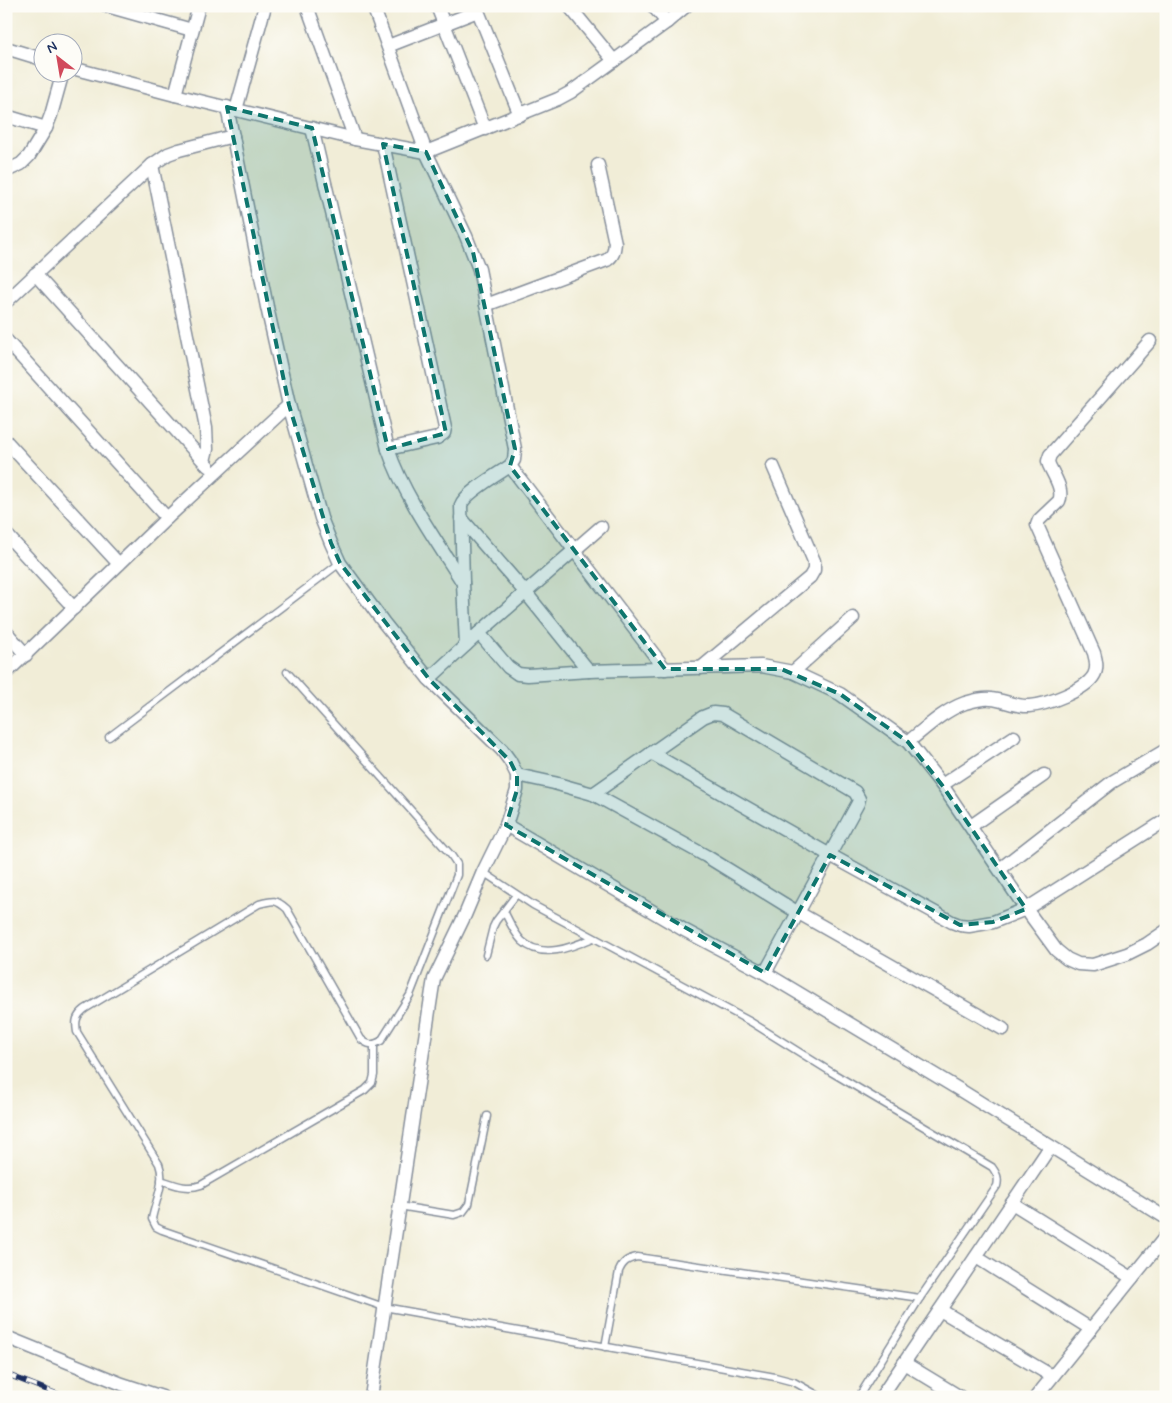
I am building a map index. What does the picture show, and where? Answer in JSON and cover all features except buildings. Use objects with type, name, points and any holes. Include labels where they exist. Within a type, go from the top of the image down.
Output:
[{"type":"street","points":[[107,6],[130,9],[192,30]]},
{"type":"street","points":[[175,94],[199,6]]},
{"type":"street","points":[[265,6],[232,109],[232,136],[289,405],[321,518],[340,563],[384,623],[502,750],[517,775],[517,790],[506,825],[434,980],[371,1397]]},
{"type":"street","points":[[307,6],[355,139]]},
{"type":"street","points":[[374,6],[426,152],[473,252],[479,269],[515,449],[514,460],[510,466],[462,500],[462,583],[466,645]]},
{"type":"street","points":[[438,6],[485,129]]},
{"type":"street","points":[[568,6],[614,61]]},
{"type":"street","points":[[653,6],[667,22]]},
{"type":"street","points":[[82,71],[355,139],[426,152],[520,115],[571,92],[686,6]]},
{"type":"street","points":[[388,46],[444,24],[477,8],[520,115]]},
{"type":"street","points":[[6,48],[32,56]]},
{"type":"street","points":[[6,171],[21,164],[29,156],[46,128],[60,82]]},
{"type":"street","points":[[6,116],[46,128]]},
{"type":"street","points":[[312,128],[391,460],[414,504],[462,583]]},
{"type":"street","points":[[6,302],[152,165],[168,154],[179,150],[232,136]]},
{"type":"street","points":[[383,144],[445,428],[444,433],[437,438],[388,449]]},
{"type":"street","points":[[152,165],[206,428],[208,449],[204,462]]},
{"type":"street","points":[[486,305],[611,257],[614,252],[615,243],[598,165]]},
{"type":"street","points":[[35,274],[215,473]]},
{"type":"street","points":[[6,340],[167,518]]},
{"type":"street","points":[[908,742],[944,714],[966,703],[989,698],[1030,706],[1076,690],[1094,676],[1096,669],[1094,653],[1038,525],[1039,520],[1061,497],[1048,461],[1050,455],[1150,341]]},
{"type":"street","points":[[6,673],[167,518],[289,405]]},
{"type":"street","points":[[6,441],[119,564]]},
{"type":"street","points":[[510,466],[665,669]]},
{"type":"street","points":[[700,668],[810,577],[814,570],[814,561],[773,466]]},
{"type":"street","points":[[461,518],[526,593],[589,671]]},
{"type":"street","points":[[433,676],[479,633],[601,527]]},
{"type":"street","points":[[6,534],[74,608]]},
{"type":"street","points":[[793,672],[853,618]]},
{"type":"street","points":[[6,632],[26,655]]},
{"type":"street","points":[[479,633],[508,667],[518,674],[761,666],[793,672],[840,694],[908,742],[971,826],[1026,909],[1056,950],[1067,960],[1078,964],[1092,965],[1127,954],[1147,944],[1166,931]]},
{"type":"street","points":[[593,794],[703,717],[713,714],[723,714],[856,792],[859,799],[858,803],[765,973]]},
{"type":"street","points":[[942,785],[1014,737]]},
{"type":"street","points":[[1000,869],[1112,782],[1166,750]]},
{"type":"street","points":[[651,753],[830,855],[960,925],[969,926],[993,922],[1026,909],[1166,820]]},
{"type":"street","points":[[517,775],[593,794],[706,856],[797,912],[1003,1029]]},
{"type":"street","points":[[971,826],[1044,776]]},
{"type":"street","points":[[506,825],[684,930],[765,973],[960,1090],[1166,1218]]},
{"type":"street","points":[[881,1397],[1050,1147]]},
{"type":"street","points":[[1012,1203],[1132,1278]]},
{"type":"street","points":[[1036,1397],[1166,1236]]},
{"type":"street","points":[[976,1257],[1091,1329]]},
{"type":"street","points":[[940,1310],[1052,1376]]},
{"type":"street","points":[[6,1337],[122,1384],[162,1397]]},
{"type":"street","points":[[904,1363],[960,1397]]},
{"type":"lane","points":[[108,737],[340,563]]},
{"type":"lane","points":[[287,672],[452,855],[457,864],[457,875],[410,995],[381,1041],[374,1044],[367,1044],[361,1038],[287,908],[280,902],[271,900],[259,904],[78,1015],[76,1023],[78,1032],[162,1171],[152,1219],[156,1227],[384,1307],[794,1382],[821,1397]]},
{"type":"lane","points":[[483,872],[516,895],[593,938],[752,1022],[831,1072],[992,1166],[998,1176],[997,1186],[920,1298],[858,1397]]},
{"type":"lane","points":[[486,955],[493,927],[516,895]]},
{"type":"lane","points":[[504,911],[517,935],[527,945],[534,948],[550,951],[560,950],[593,938]]},
{"type":"lane","points":[[161,1180],[184,1187],[201,1185],[366,1090],[372,1083],[374,1075],[374,1044]]},
{"type":"lane","points":[[399,1206],[454,1215],[463,1212],[469,1204],[486,1116]]},
{"type":"lane","points":[[605,1347],[619,1271],[622,1264],[629,1258],[637,1257],[920,1298]]},
{"type":"highlighted area","points":[[227,107],[312,128],[388,449],[446,433],[383,144],[426,152],[473,252],[515,449],[510,466],[665,669],[781,669],[840,694],[908,742],[942,785],[1026,909],[993,922],[960,925],[830,855],[765,973],[506,825],[517,790],[517,775],[510,761],[429,679],[340,563],[331,543],[289,405]]},
{"type":"railway","points":[[6,1374],[65,1397]]}]
